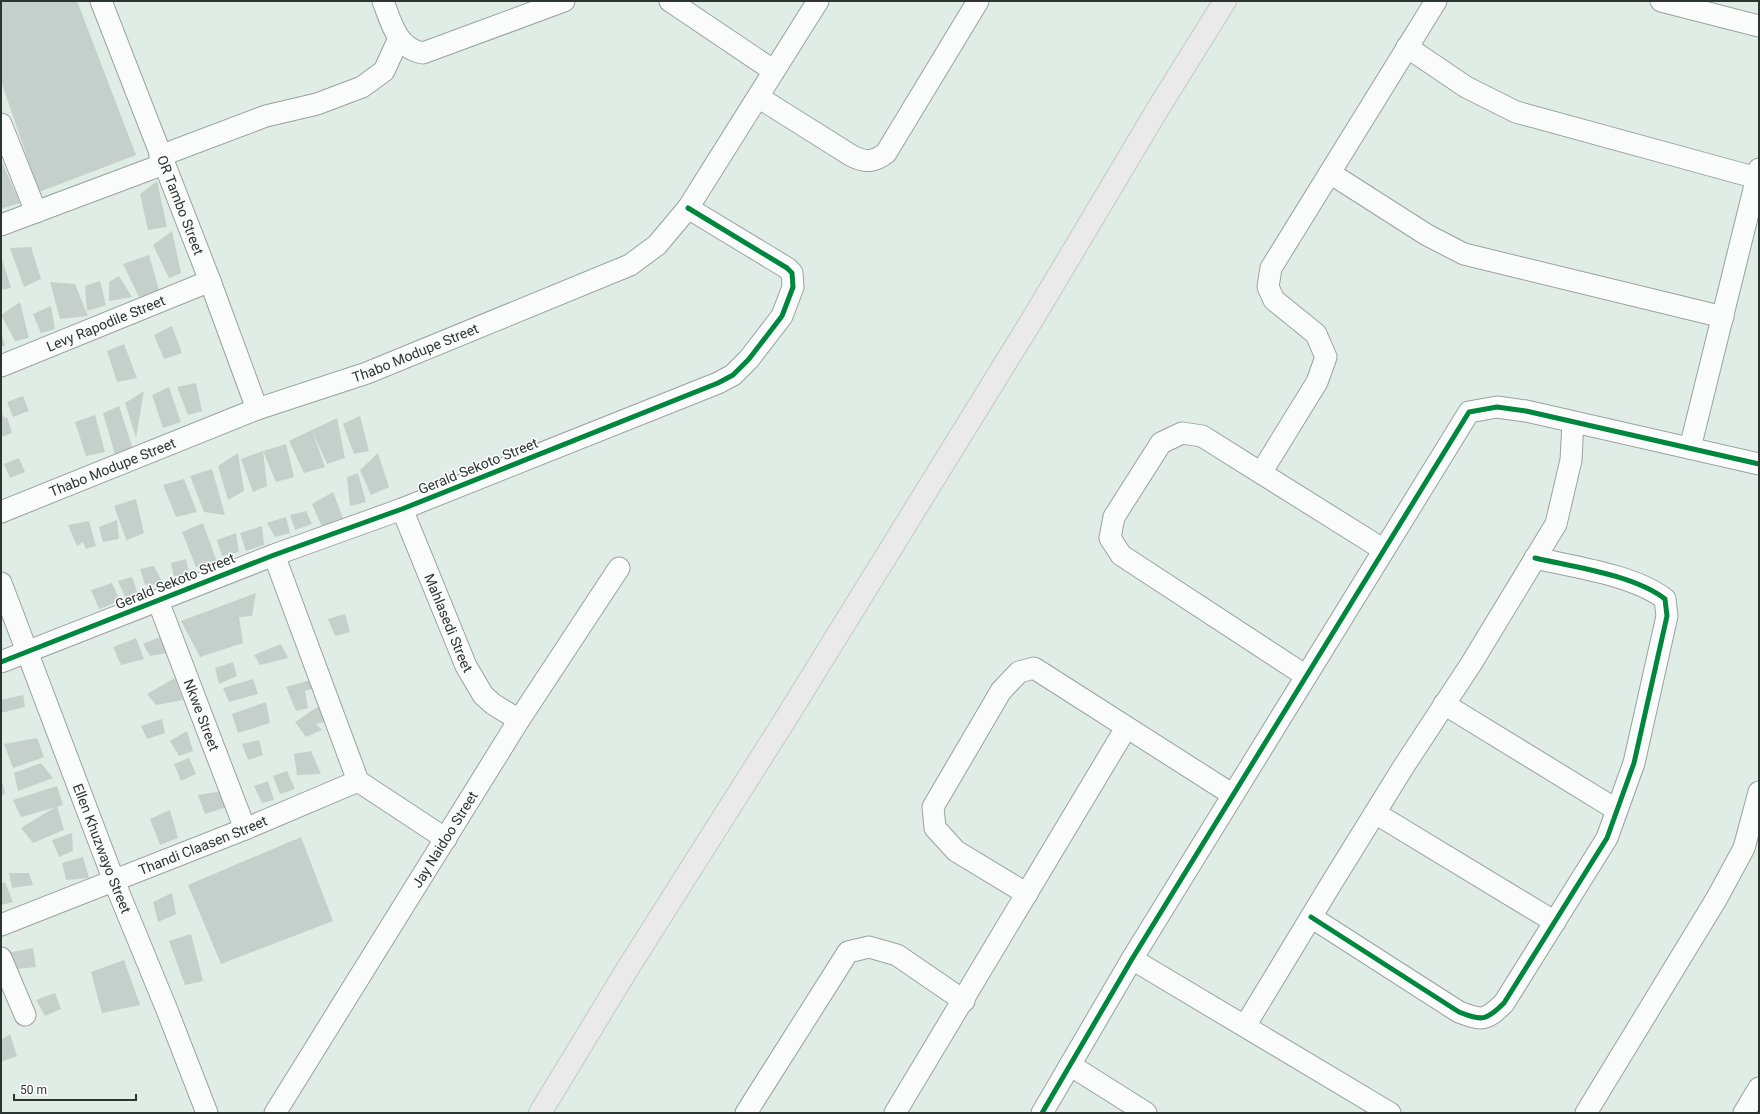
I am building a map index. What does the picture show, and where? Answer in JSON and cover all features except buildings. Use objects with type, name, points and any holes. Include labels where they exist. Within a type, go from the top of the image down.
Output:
[{"type":"main road","points":[[540,1113],[628,968],[785,720],[1027,327],[1159,107],[1225,1]]},
{"type":"street","name":"OR Tambo Street","points":[[101,1],[210,281],[257,410]]},
{"type":"street","points":[[383,1],[399,38],[413,52],[423,53],[523,8],[564,1]]},
{"type":"street","points":[[670,1],[774,71]]},
{"type":"street","name":"Thabo Modupe Street","points":[[1,512],[257,410],[367,372],[614,273],[630,265],[657,245],[688,208],[818,1]]},
{"type":"street","points":[[758,97],[852,156],[862,161],[877,160],[886,153],[978,1]]},
{"type":"street","points":[[1261,473],[1316,382],[1326,357],[1316,334],[1274,300],[1268,287],[1271,268],[1436,1]]},
{"type":"street","points":[[1660,1],[1759,26]]},
{"type":"street","points":[[1,225],[36,212],[266,116],[317,104],[362,87],[384,71],[399,38]]},
{"type":"street","points":[[1408,47],[1466,87],[1516,112],[1758,174],[1690,448]]},
{"type":"street","points":[[1,124],[36,212]]},
{"type":"street","points":[[1330,173],[1428,235],[1464,254],[1723,317]]},
{"type":"street","name":"Gerald Sekoto Street","points":[[1,662],[274,555],[402,509],[733,376],[749,359],[782,316],[793,287],[792,273],[787,268],[688,208]]},
{"type":"street","name":"Levy Rapodile Street","points":[[1,366],[210,281]]},
{"type":"street","points":[[1042,1113],[1132,959],[1469,412],[1498,407],[1526,411],[1759,464]]},
{"type":"street","points":[[1244,1026],[1556,524],[1571,460],[1573,422]]},
{"type":"street","points":[[1306,676],[1121,555],[1110,538],[1114,517],[1161,443],[1182,433],[1202,436],[1384,550]]},
{"type":"street","name":"Mahlasedi Street","points":[[402,509],[466,666],[483,695],[493,704],[519,720]]},
{"type":"street","points":[[274,555],[358,781],[446,838]]},
{"type":"street","points":[[1311,917],[1458,1012],[1477,1019],[1492,1015],[1504,1003],[1608,838],[1634,763],[1667,616],[1665,599],[1653,590],[1636,582],[1535,558]]},
{"type":"street","name":"Jay Naidoo Street","points":[[275,1113],[519,720],[619,568]]},
{"type":"street","name":"Ellen Khuzwayo Street","points":[[1,583],[114,881],[207,1113]]},
{"type":"street","name":"Nkwe Street","points":[[158,601],[245,829]]},
{"type":"street","points":[[1027,894],[956,851],[935,828],[933,807],[1001,691],[1019,672],[1034,668],[1233,795]]},
{"type":"street","points":[[1444,704],[1617,810]]},
{"type":"street","points":[[895,1113],[964,1001],[1126,728]]},
{"type":"street","name":"Thandi Claasen Street","points":[[1,925],[245,829],[358,781]]},
{"type":"street","points":[[1586,1113],[1717,898],[1751,850],[1759,792]]},
{"type":"street","points":[[1375,813],[1555,922]]},
{"type":"street","points":[[746,1113],[848,952],[869,947],[897,954],[964,1001]]},
{"type":"street","points":[[1,958],[25,1015]]},
{"type":"street","points":[[1132,959],[1390,1113]]},
{"type":"street","points":[[1070,1065],[1146,1113]]},
{"type":"street","points":[[1744,1113],[1758,1093]]},
{"type":"cycle path","points":[[1,662],[274,555],[402,509],[718,383],[733,375],[749,359],[782,316],[793,287],[792,273],[787,268],[688,208]]},
{"type":"cycle path","points":[[1042,1113],[1132,959],[1469,412],[1497,407],[1526,411],[1759,464]]},
{"type":"cycle path","points":[[1311,917],[1459,1012],[1473,1017],[1483,1018],[1493,1013],[1504,1003],[1607,838],[1634,763],[1667,616],[1665,599],[1652,591],[1621,578],[1535,558]]}]
